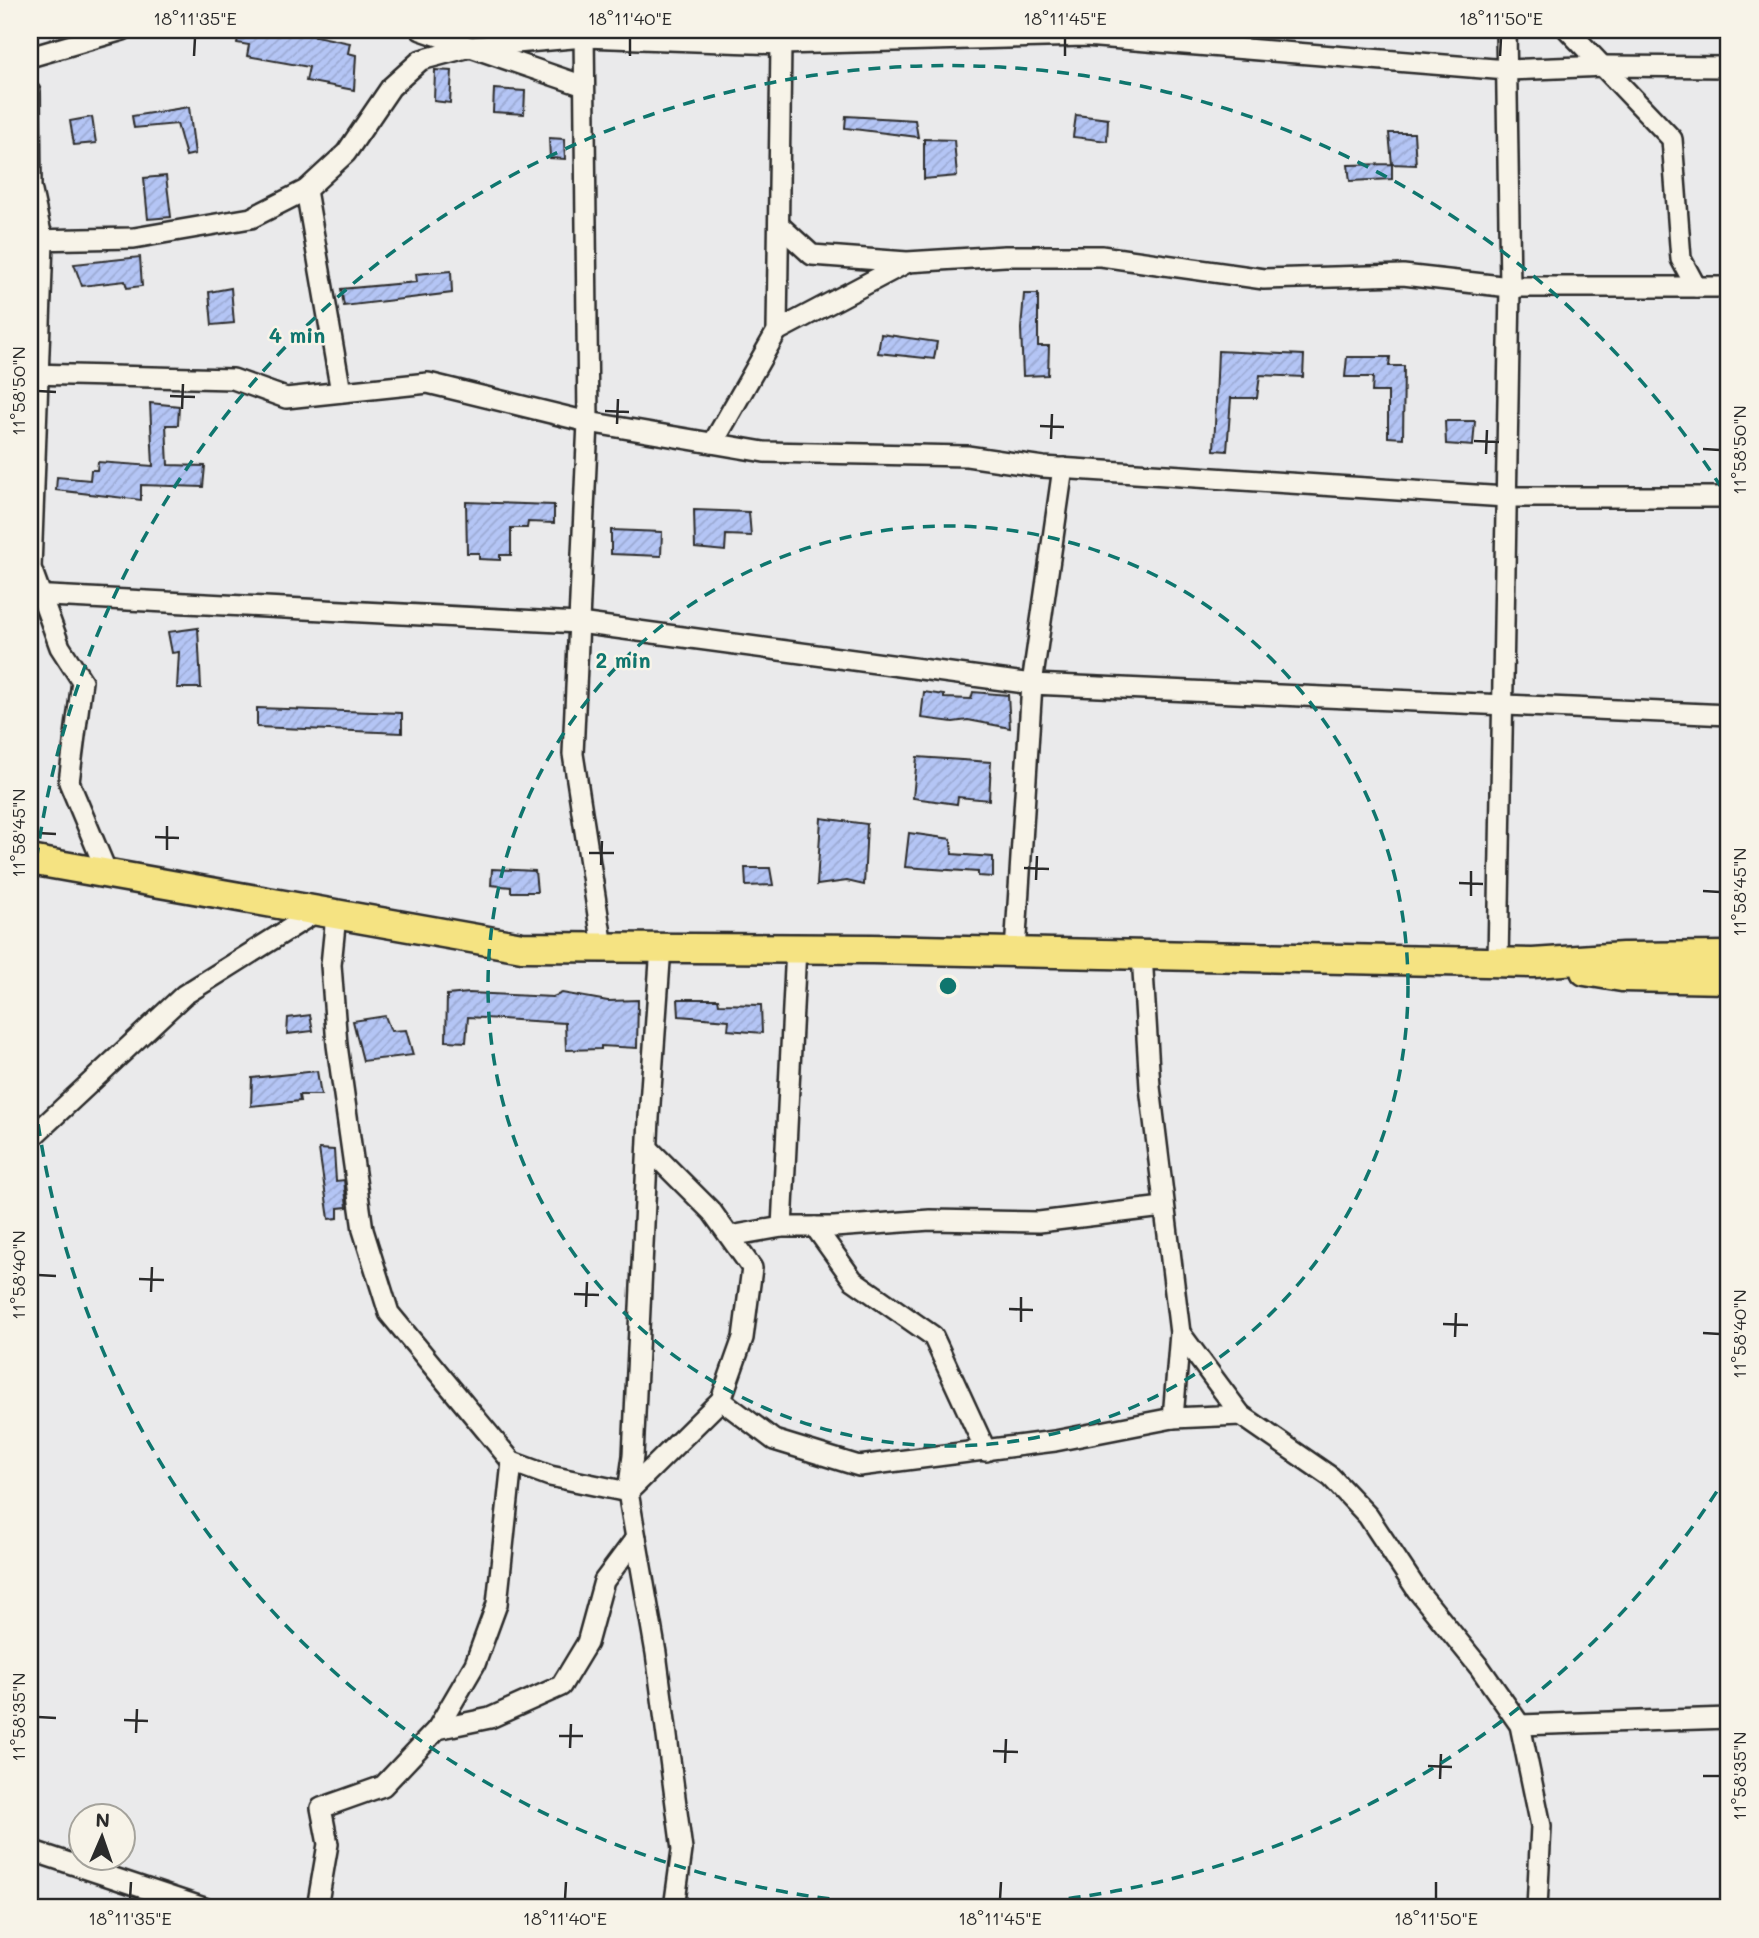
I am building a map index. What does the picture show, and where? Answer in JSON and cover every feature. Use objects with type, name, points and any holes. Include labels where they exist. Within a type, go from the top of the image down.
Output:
[{"type":"highway","points":[[30,860],[523,947],[796,948],[1533,963],[1623,957],[1729,956]]},
{"type":"highway","points":[[1533,963],[1622,977],[1729,979]]},
{"type":"street","points":[[30,57],[123,30]]},
{"type":"street","points":[[421,30],[584,86]]},
{"type":"street","points":[[1498,962],[1510,288],[1506,30]]},
{"type":"street","points":[[1568,30],[1605,66],[1671,139],[1681,259],[1696,287]]},
{"type":"street","points":[[584,34],[588,422],[573,754],[603,947]]},
{"type":"street","points":[[36,241],[134,238],[251,218],[306,190],[346,153],[391,87],[421,60],[470,47],[584,34],[1085,36],[1507,70],[1605,66],[1729,67]]},
{"type":"street","points":[[713,443],[777,331],[780,34]]},
{"type":"street","points":[[30,92],[31,187],[36,241],[31,568],[35,595],[60,647],[82,681],[69,782],[108,875]]},
{"type":"street","points":[[306,190],[341,392]]},
{"type":"street","points":[[779,225],[812,255],[907,262],[1005,256],[1101,256],[1264,279],[1403,275],[1510,288],[1729,287]]},
{"type":"street","points":[[777,331],[907,262]]},
{"type":"street","points":[[35,374],[233,379],[286,398],[428,383],[588,422],[764,452],[967,456],[1063,468],[1506,497],[1729,497]]},
{"type":"street","points":[[1015,952],[1032,684],[1063,468]]},
{"type":"street","points":[[35,595],[579,623],[1032,684],[1729,715]]},
{"type":"street","points":[[30,1139],[184,995],[326,913],[337,1045],[363,1230],[389,1313],[512,1462],[550,1476],[628,1492]]},
{"type":"street","points":[[661,947],[633,1456],[628,1492],[656,1653],[682,1850],[674,1908]]},
{"type":"street","points":[[782,1227],[796,948]]},
{"type":"street","points":[[1142,954],[1150,1087],[1180,1333],[1173,1418]]},
{"type":"street","points":[[628,1492],[721,1400],[743,1338],[752,1268],[712,1212],[648,1148]]},
{"type":"street","points":[[730,1236],[782,1227],[930,1220],[1039,1222],[1163,1207]]},
{"type":"street","points":[[815,1227],[853,1280],[933,1336],[986,1451]]},
{"type":"street","points":[[1180,1333],[1241,1415],[1331,1477],[1368,1516],[1418,1590],[1480,1668],[1520,1726],[1541,1826],[1536,1908]]},
{"type":"street","points":[[721,1400],[774,1440],[859,1466],[1055,1441],[1173,1418],[1241,1415]]},
{"type":"street","points":[[317,1908],[328,1844],[321,1808],[383,1786],[437,1729],[475,1664],[497,1604],[512,1462]]},
{"type":"street","points":[[437,1729],[490,1718],[561,1686],[587,1643],[604,1581],[636,1538]]},
{"type":"street","points":[[1520,1726],[1729,1718]]},
{"type":"street","points":[[30,1850],[204,1908]]},
{"type":"building","points":[[240,30],[307,30],[306,34],[350,43],[348,53],[356,55],[354,90],[306,81],[309,67],[247,56],[249,45],[237,43]]},
{"type":"building","points":[[435,70],[452,71],[450,103],[434,101]]},
{"type":"building","points":[[494,89],[525,91],[524,114],[493,112]]},
{"type":"building","points":[[189,107],[195,154],[186,156],[177,124],[134,128],[132,116]]},
{"type":"building","points":[[1076,115],[1108,119],[1107,141],[1073,137]]},
{"type":"building","points":[[846,116],[915,120],[918,137],[845,128]]},
{"type":"building","points":[[92,117],[96,143],[74,145],[70,121]]},
{"type":"building","points":[[1389,133],[1414,133],[1416,165],[1392,164]]},
{"type":"building","points":[[549,138],[564,139],[565,159],[550,158]]},
{"type":"building","points":[[924,139],[954,140],[957,176],[924,179]]},
{"type":"building","points":[[1392,164],[1392,179],[1350,181],[1348,165]]},
{"type":"building","points":[[166,176],[171,217],[148,219],[144,178]]},
{"type":"building","points":[[140,257],[142,286],[127,288],[125,281],[82,286],[74,264]]},
{"type":"building","points":[[451,271],[452,293],[344,306],[341,289],[417,282],[416,274]]},
{"type":"building","points":[[231,288],[234,323],[212,325],[209,292]]},
{"type":"building","points":[[1024,294],[1038,294],[1038,346],[1049,346],[1048,375],[1023,376],[1021,329]]},
{"type":"building","points":[[881,334],[937,342],[934,359],[878,353]]},
{"type":"building","points":[[1218,351],[1304,355],[1303,377],[1260,375],[1257,398],[1231,398],[1227,451],[1214,450]]},
{"type":"building","points":[[1347,357],[1390,357],[1389,366],[1404,366],[1403,438],[1388,437],[1388,392],[1372,392],[1373,377],[1345,377]]},
{"type":"building","points":[[150,403],[179,406],[178,425],[166,425],[168,465],[205,466],[203,487],[141,485],[141,500],[56,490],[57,477],[90,480],[91,470],[97,470],[98,462],[153,466]]},
{"type":"building","points":[[1445,421],[1475,421],[1473,446],[1446,444]]},
{"type":"building","points":[[466,502],[554,505],[554,523],[528,522],[527,528],[511,528],[511,555],[500,555],[500,560],[479,559],[479,553],[467,553]]},
{"type":"building","points":[[694,510],[749,512],[751,536],[726,535],[725,551],[695,548]]},
{"type":"building","points":[[611,530],[662,532],[661,556],[611,554]]},
{"type":"building","points":[[198,628],[201,688],[177,688],[179,652],[172,653],[168,632]]},
{"type":"building","points":[[924,692],[944,695],[944,698],[971,699],[973,692],[1008,695],[1010,728],[968,720],[953,722],[921,718]]},
{"type":"building","points":[[257,708],[402,713],[402,733],[257,727]]},
{"type":"building","points":[[917,757],[991,762],[989,800],[958,797],[957,804],[913,798]]},
{"type":"building","points":[[821,818],[867,824],[864,885],[847,881],[817,885]]},
{"type":"building","points":[[909,833],[951,839],[952,854],[993,857],[993,877],[978,876],[978,872],[905,867]]},
{"type":"building","points":[[745,868],[770,868],[773,885],[746,886]]},
{"type":"building","points":[[492,869],[535,871],[537,892],[511,892],[511,887],[491,885]]},
{"type":"building","points":[[469,993],[553,997],[562,993],[608,1001],[638,1000],[637,1048],[601,1046],[601,1049],[566,1050],[565,1023],[468,1017],[466,1042],[446,1041],[447,995]]},
{"type":"building","points":[[678,999],[718,999],[719,1004],[761,1005],[762,1033],[728,1030],[729,1020],[679,1016]]},
{"type":"building","points":[[310,1015],[313,1031],[287,1034],[288,1018]]},
{"type":"building","points":[[385,1016],[391,1031],[406,1030],[413,1055],[363,1061],[353,1021]]},
{"type":"building","points":[[317,1071],[321,1095],[299,1095],[300,1101],[251,1106],[252,1078]]},
{"type":"building","points":[[319,1149],[334,1150],[336,1181],[344,1180],[347,1207],[338,1208],[338,1218],[329,1219]]}]
